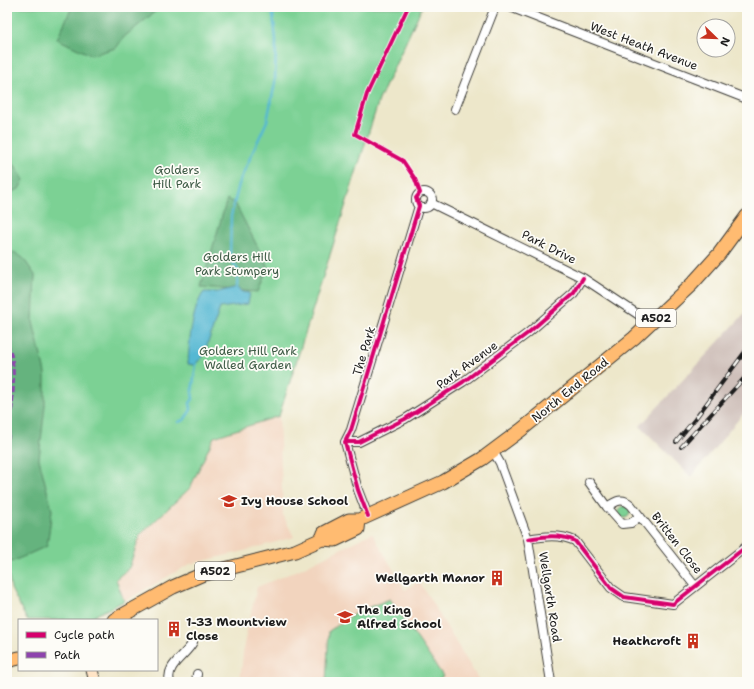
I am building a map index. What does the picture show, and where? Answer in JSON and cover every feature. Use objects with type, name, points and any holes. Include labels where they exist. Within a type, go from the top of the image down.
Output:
[{"type":"main road","name":"North End Road","points":[[116,619],[173,587],[201,575],[295,551],[322,539],[324,533],[328,530],[349,520],[364,518],[443,482],[493,451],[651,323],[692,284],[719,254],[747,216]]},
{"type":"main road","points":[[7,662],[18,658]]},
{"type":"street","points":[[455,109],[495,7]]},
{"type":"street","name":"West Heath Avenue","points":[[510,7],[747,99]]},
{"type":"street","name":"Park Drive","points":[[420,193],[424,192],[429,194],[426,206],[583,278],[651,323]]},
{"type":"street","name":"The Park","points":[[345,442],[351,430],[426,206],[416,198],[420,193]]},
{"type":"street","name":"Park Avenue","points":[[345,442],[359,442],[406,419],[463,382],[528,333],[574,293],[583,278]]},
{"type":"street","points":[[345,442],[364,518]]},
{"type":"street","name":"Wellgarth Road","points":[[493,451],[500,463],[528,539],[551,682]]},
{"type":"street","points":[[589,482],[607,507]]},
{"type":"street","name":"Britten Close","points":[[640,516],[631,523],[622,524],[607,507],[619,500],[631,505],[640,516],[695,586]]},
{"type":"street","points":[[528,539],[557,536],[567,537],[575,541],[612,588],[624,597],[673,604],[747,546]]},
{"type":"street","points":[[170,682],[168,678],[174,662],[190,648],[193,642],[192,638]]},
{"type":"street","points":[[92,671],[95,682]]},
{"type":"shaded area","points":[[747,311],[747,409],[691,477],[640,426]]},
{"type":"shaded area","name":"Ivy House School","points":[[279,416],[283,515],[294,537],[190,564],[124,601],[116,579],[129,568],[140,535],[190,488],[214,437]]},
{"type":"shaded area","name":"The King Alfred School","points":[[372,533],[405,590],[419,581],[480,682],[240,682],[244,644],[257,587],[296,571]]},
{"type":"green space","name":"Golders Hill Park","points":[[7,7],[422,7],[379,100],[279,416],[214,437],[190,488],[140,535],[129,568],[116,579],[124,601],[88,619],[26,619],[11,589],[7,565],[9,534]]},
{"type":"green space","points":[[72,7],[161,7],[124,37],[116,48],[91,55],[57,39]]},
{"type":"green space","points":[[7,159],[15,165],[24,180],[19,189],[7,194]]},
{"type":"green space","name":"Golders Hill Park Stumpery","points":[[227,199],[235,203],[268,267],[258,292],[201,287]]},
{"type":"green space","points":[[14,252],[23,258],[35,275],[33,322],[45,373],[45,405],[39,459],[52,510],[47,546],[7,564],[7,256]]},
{"type":"green space","points":[[626,506],[629,507],[629,517],[622,518],[619,517],[618,510],[619,507]]},
{"type":"green space","points":[[390,599],[443,676],[436,682],[326,682],[329,631],[359,611]]},
{"type":"water","points":[[237,287],[243,292],[250,293],[248,304],[220,308],[203,357],[194,365],[188,364],[190,336],[194,316],[204,292],[218,292]]},
{"type":"waterway","points":[[237,287],[238,270],[230,258],[231,216],[240,180],[267,121],[275,83],[276,40],[272,7]]},
{"type":"waterway","points":[[178,422],[184,420],[191,410],[190,403],[193,399],[192,392],[196,364]]},
{"type":"railway","points":[[676,442],[747,349]]},
{"type":"railway","points":[[681,447],[747,375]]},
{"type":"marked path","points":[[7,343],[11,353],[14,379],[7,447]]},
{"type":"cycle path","points":[[368,516],[358,490],[345,442],[351,430],[419,206],[416,198],[420,193],[415,179],[403,161],[355,134],[367,94],[408,7]]},
{"type":"cycle path","points":[[345,442],[359,442],[405,419],[463,382],[528,333],[574,293],[583,278]]},
{"type":"cycle path","points":[[528,539],[558,536],[575,541],[611,588],[624,597],[673,604],[747,546]]},
{"type":"place","name":"Ivy House School","points":[[229,501]]},
{"type":"place","name":"Wellgarth Manor","points":[[497,578]]},
{"type":"place","name":"The King Alfred School","points":[[345,617]]},
{"type":"place","name":"1-33 Mountview Close","points":[[174,629]]},
{"type":"place","name":"Heathcroft","points":[[693,641]]},
{"type":"park label","name":"Golders Hill Park Walled Garden","points":[[248,358]]}]
